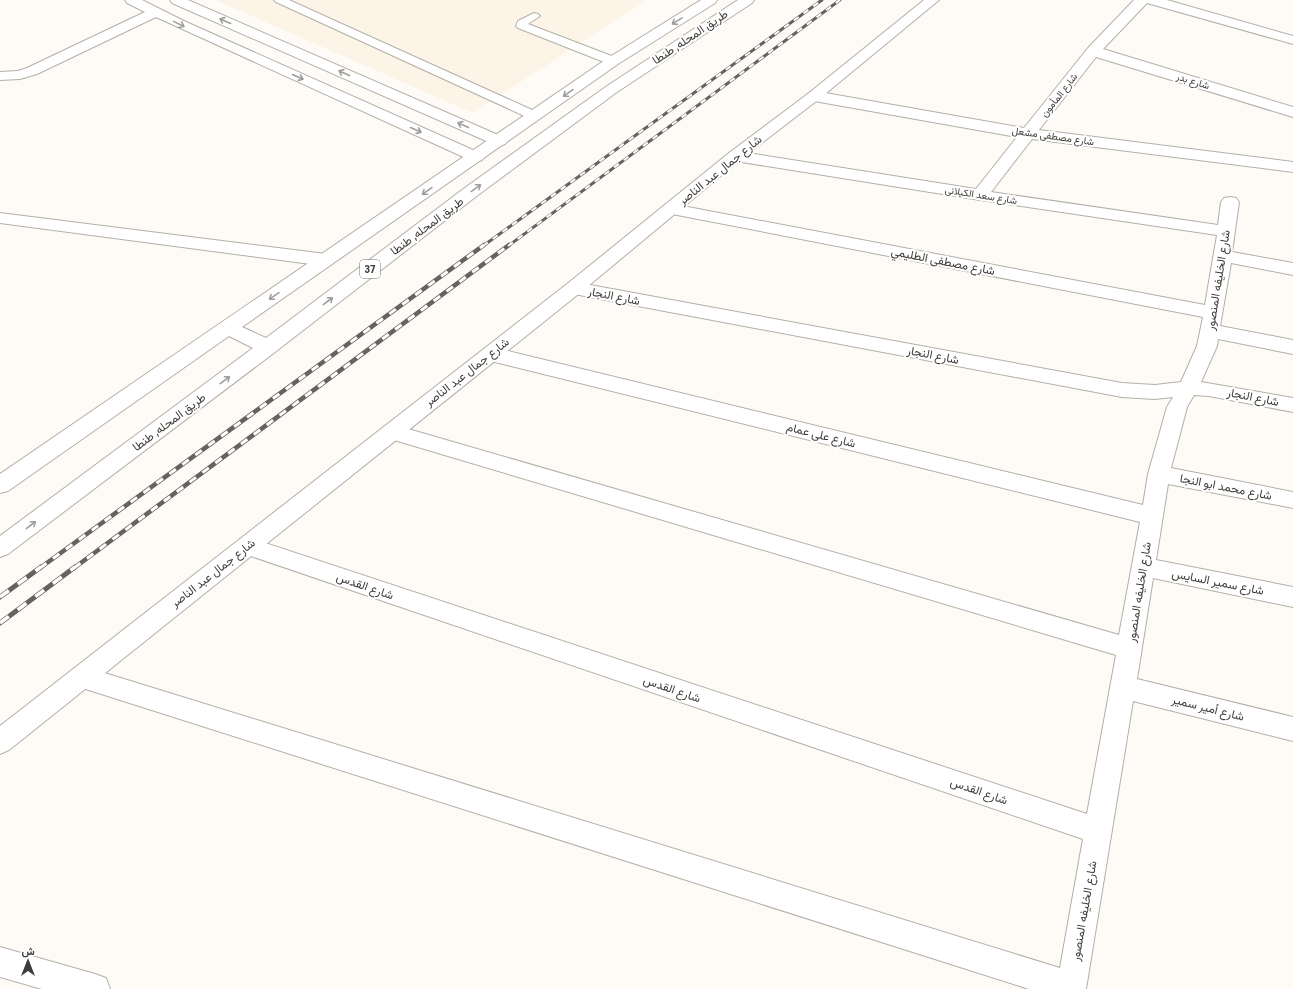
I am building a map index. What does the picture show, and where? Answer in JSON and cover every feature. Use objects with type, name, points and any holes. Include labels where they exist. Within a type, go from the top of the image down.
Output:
[{"type":"street","points":[[132,0],[179,24],[476,157]]},
{"type":"street","points":[[178,0],[499,141]]},
{"type":"street","name":"طريق المحله, طنطا","points":[[0,485],[613,61],[710,0]]},
{"type":"street","name":"طريق المحله, طنطا","points":[[0,548],[268,347],[472,191],[612,89],[747,0]]},
{"type":"street","name":"شارع جمال عبد الناصر","points":[[0,742],[574,288],[735,156],[814,96],[932,0]]},
{"type":"street","name":"شارع المأمون","points":[[980,195],[1093,51],[1142,0]]},
{"type":"street","points":[[1152,0],[1293,40]]},
{"type":"street","points":[[0,76],[13,76],[32,71],[156,12]]},
{"type":"street","name":"شارع بدر","points":[[1093,51],[1293,112]]},
{"type":"street","name":"شارع مصطفى مشعل","points":[[814,96],[1029,134],[1293,167]]},
{"type":"street","name":"شارع سعد الكيلانى","points":[[735,156],[980,195],[1226,231]]},
{"type":"street","name":"شارع الخليفه المنصور","points":[[1071,988],[1159,474],[1177,407],[1188,388],[1206,346],[1223,256],[1230,202]]},
{"type":"street","name":"شارع مصطفى الطليمي","points":[[672,209],[1211,322],[1293,347]]},
{"type":"street","points":[[0,218],[326,260]]},
{"type":"street","points":[[1223,256],[1293,269]]},
{"type":"street","name":"شارع النجار","points":[[574,288],[1122,390],[1155,392],[1188,388],[1209,389],[1293,405]]},
{"type":"street","points":[[228,328],[268,347]]},
{"type":"street","name":"شارع على عمام","points":[[491,354],[1152,516]]},
{"type":"street","points":[[391,432],[1130,648]]},
{"type":"street","name":"شارع محمد ابو النجا","points":[[1159,474],[1293,500]]},
{"type":"street","name":"شارع القدس","points":[[246,546],[1098,831]]},
{"type":"street","name":"شارع سمير السايس","points":[[1144,567],[1293,597]]},
{"type":"street","points":[[82,676],[1071,988]]},
{"type":"street","name":"شارع أمير سمير","points":[[1123,687],[1293,729]]},
{"type":"street","points":[[0,962],[95,989]]},
{"type":"lane","points":[[280,0],[535,116]]},
{"type":"lane","points":[[534,16],[522,23],[522,26],[613,61]]},
{"type":"shaded area","points":[[215,0],[646,0],[473,113]]},
{"type":"railway","points":[[483,246],[822,0]]},
{"type":"railway","points":[[508,246],[840,0]]},
{"type":"railway","points":[[40,568],[484,245]]},
{"type":"railway","points":[[74,568],[509,245]]},
{"type":"railway","points":[[0,597],[41,567]]},
{"type":"railway","points":[[0,623],[75,567]]}]
